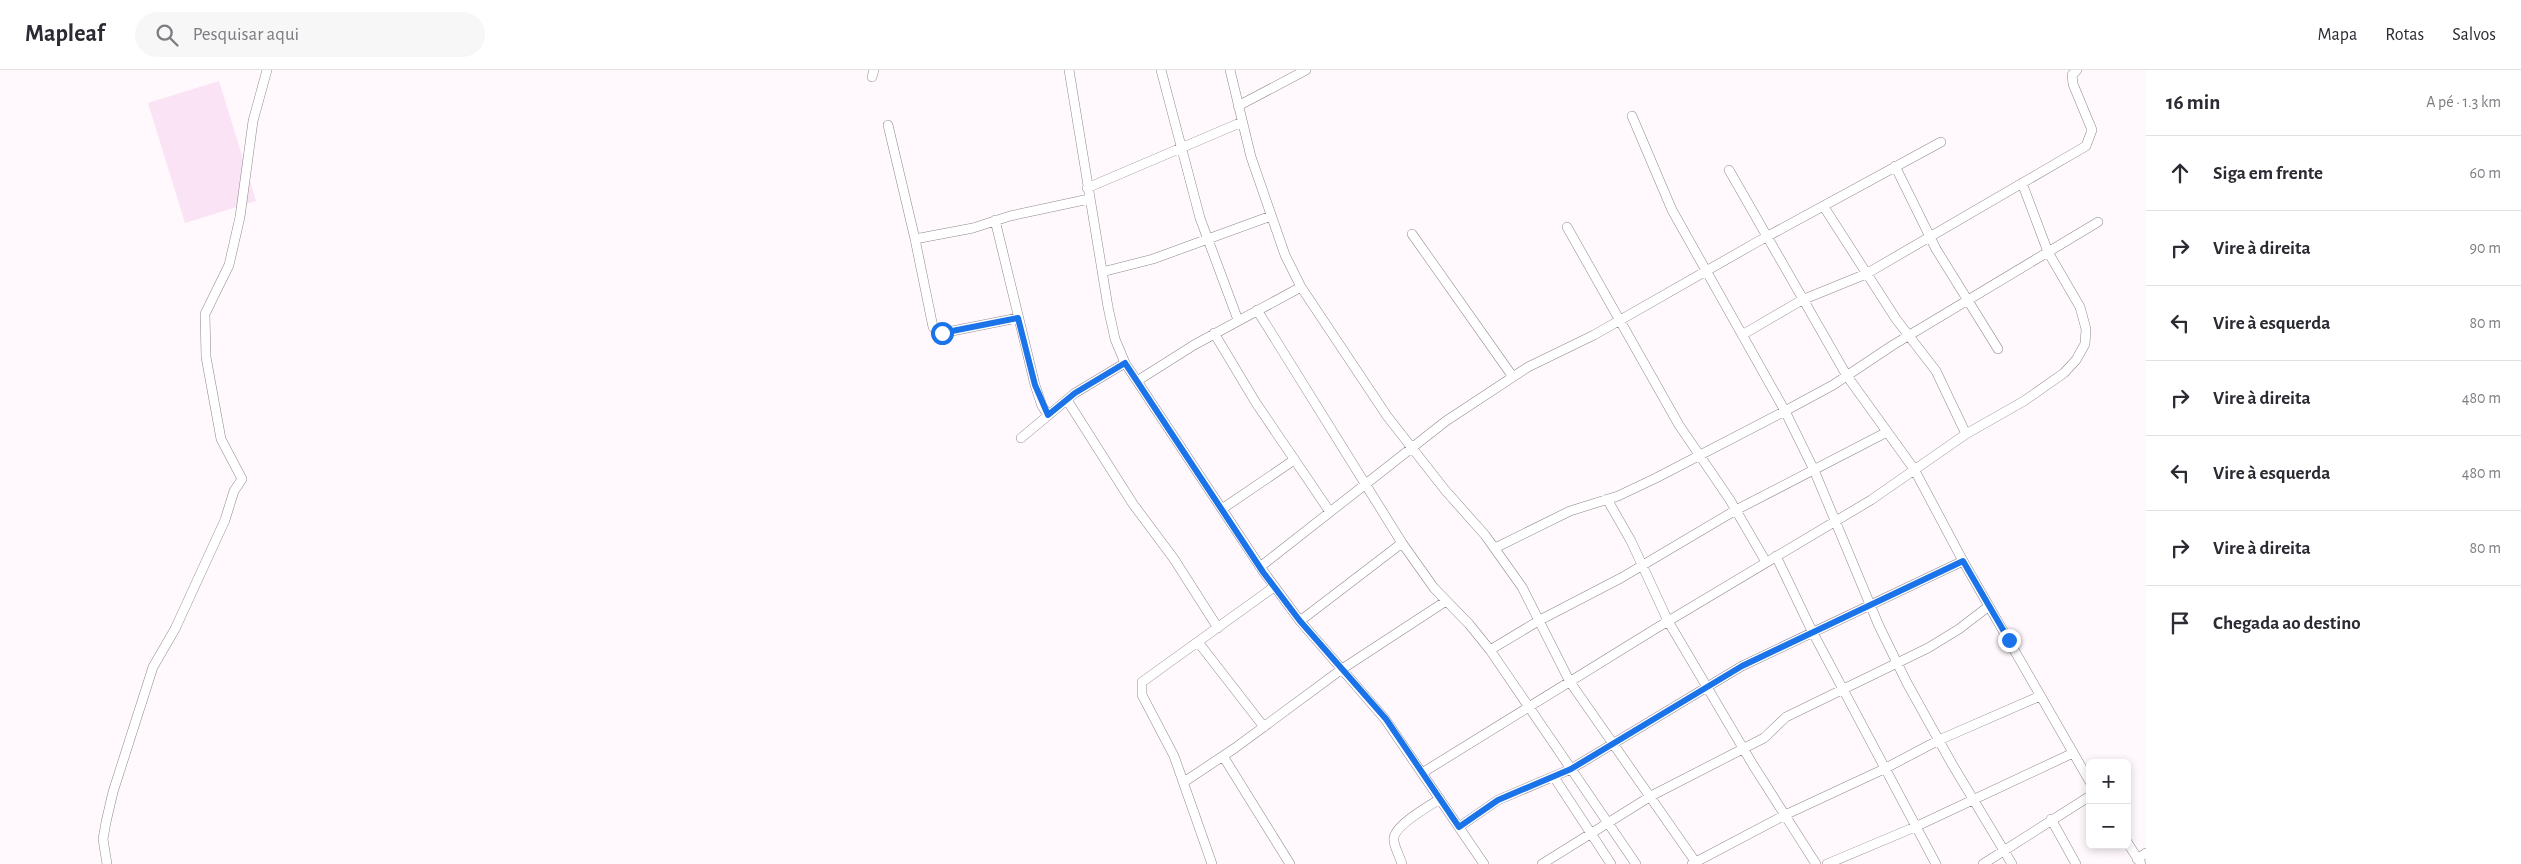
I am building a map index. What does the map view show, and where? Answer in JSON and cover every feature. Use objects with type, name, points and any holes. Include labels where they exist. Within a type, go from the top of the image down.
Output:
[{"type":"street","points":[[106,864],[104,839],[106,822],[113,792],[127,754],[136,714],[153,667],[174,630],[225,520],[234,491],[242,480],[221,438],[206,357],[205,314],[229,265],[240,216],[253,121],[267,70]]},
{"type":"street","points":[[1069,70],[1102,272],[1115,340],[1125,363],[1274,587],[1300,621],[1386,719],[1484,864]]},
{"type":"street","points":[[1160,70],[1208,240],[1238,320]]},
{"type":"street","points":[[1230,70],[1251,157],[1285,255],[1301,287],[1355,371],[1411,448],[1495,548],[1522,587],[1570,682],[1651,796],[1695,863],[1785,815],[1884,769],[1938,740],[2040,696]]},
{"type":"street","points":[[1238,106],[1306,70]]},
{"type":"street","points":[[1742,335],[1802,300],[1866,274],[2086,146],[2092,130],[2073,84],[2072,74],[2077,70]]},
{"type":"street","points":[[1632,116],[1662,189],[1785,411],[1814,470],[1897,663],[1938,740],[2012,864]]},
{"type":"street","points":[[1087,188],[1242,122]]},
{"type":"street","points":[[888,125],[916,239],[933,326],[937,332],[1018,318]]},
{"type":"street","points":[[1260,567],[1367,485],[1446,421],[1513,377],[1547,356],[1573,346],[1941,142]]},
{"type":"street","points":[[1895,166],[1930,238],[1998,349]]},
{"type":"street","points":[[1729,170],[1846,376],[1914,469],[1963,561],[2086,775]]},
{"type":"street","points":[[1422,773],[1668,621],[1836,521],[1966,434],[2024,401],[2064,373],[2076,360],[2085,344],[2086,328],[2080,307],[2048,252],[2022,183]]},
{"type":"street","points":[[916,239],[973,228],[995,220],[1089,200]]},
{"type":"street","points":[[1824,207],[1908,336],[1936,371],[1966,434]]},
{"type":"street","points":[[1102,272],[1154,259],[1271,216]]},
{"type":"street","points":[[995,220],[1035,385],[1048,415]]},
{"type":"street","points":[[1495,548],[1570,511],[1607,499],[1699,456],[1785,411],[1846,376],[1908,336],[2098,222]]},
{"type":"street","points":[[1566,228],[1699,456],[1736,510],[1766,562]]},
{"type":"street","points":[[1412,234],[1513,377]]},
{"type":"street","points":[[1137,381],[1214,333],[1301,287]]},
{"type":"street","points":[[1257,310],[1402,543],[1446,601],[1469,624],[1490,650],[1636,864]]},
{"type":"street","points":[[1214,333],[1294,460],[1330,512]]},
{"type":"street","points":[[1022,438],[1067,400],[1125,363]]},
{"type":"street","points":[[1067,400],[1133,504],[1174,559],[1218,628]]},
{"type":"street","points":[[1490,650],[1540,620],[1643,565],[1736,510],[1887,432]]},
{"type":"street","points":[[1222,509],[1294,460]]},
{"type":"street","points":[[1607,499],[1643,565],[1658,604],[1743,748],[1816,864]]},
{"type":"street","points":[[1300,621],[1402,543]]},
{"type":"street","points":[[1776,556],[1812,631],[1936,864]]},
{"type":"street","points":[[1459,827],[1498,800],[1571,769],[1706,686],[1812,631],[1963,561]]},
{"type":"street","points":[[1212,864],[1174,756],[1142,695],[1140,687],[1142,682],[1274,587]]},
{"type":"street","points":[[1184,782],[1264,727],[1342,669],[1446,601]]},
{"type":"street","points":[[1542,864],[1651,796],[1764,738],[1786,717],[1897,663],[1959,629],[1989,606]]},
{"type":"street","points":[[1198,642],[1264,727]]},
{"type":"street","points":[[1827,864],[1915,827],[2073,753]]},
{"type":"street","points":[[1223,756],[1290,864]]},
{"type":"street","points":[[1554,777],[1611,864]]},
{"type":"street","points":[[1983,864],[2003,849],[2086,798]]},
{"type":"street","points":[[1402,864],[1393,840],[1394,834],[1402,825],[1440,799]]},
{"type":"street","points":[[2051,820],[2076,864]]},
{"type":"street","points":[[2131,848],[2139,861],[2146,853]]},
{"type":"shaded area","points":[[219,81],[256,201],[185,223],[148,103]]},
{"type":"route","points":[[942,333],[1018,318],[1035,385],[1042,406],[1048,415],[1075,393],[1125,363],[1263,572],[1300,621],[1386,719],[1459,827],[1498,800],[1571,769],[1742,666],[1812,631],[1963,561],[2009,640]]}]
